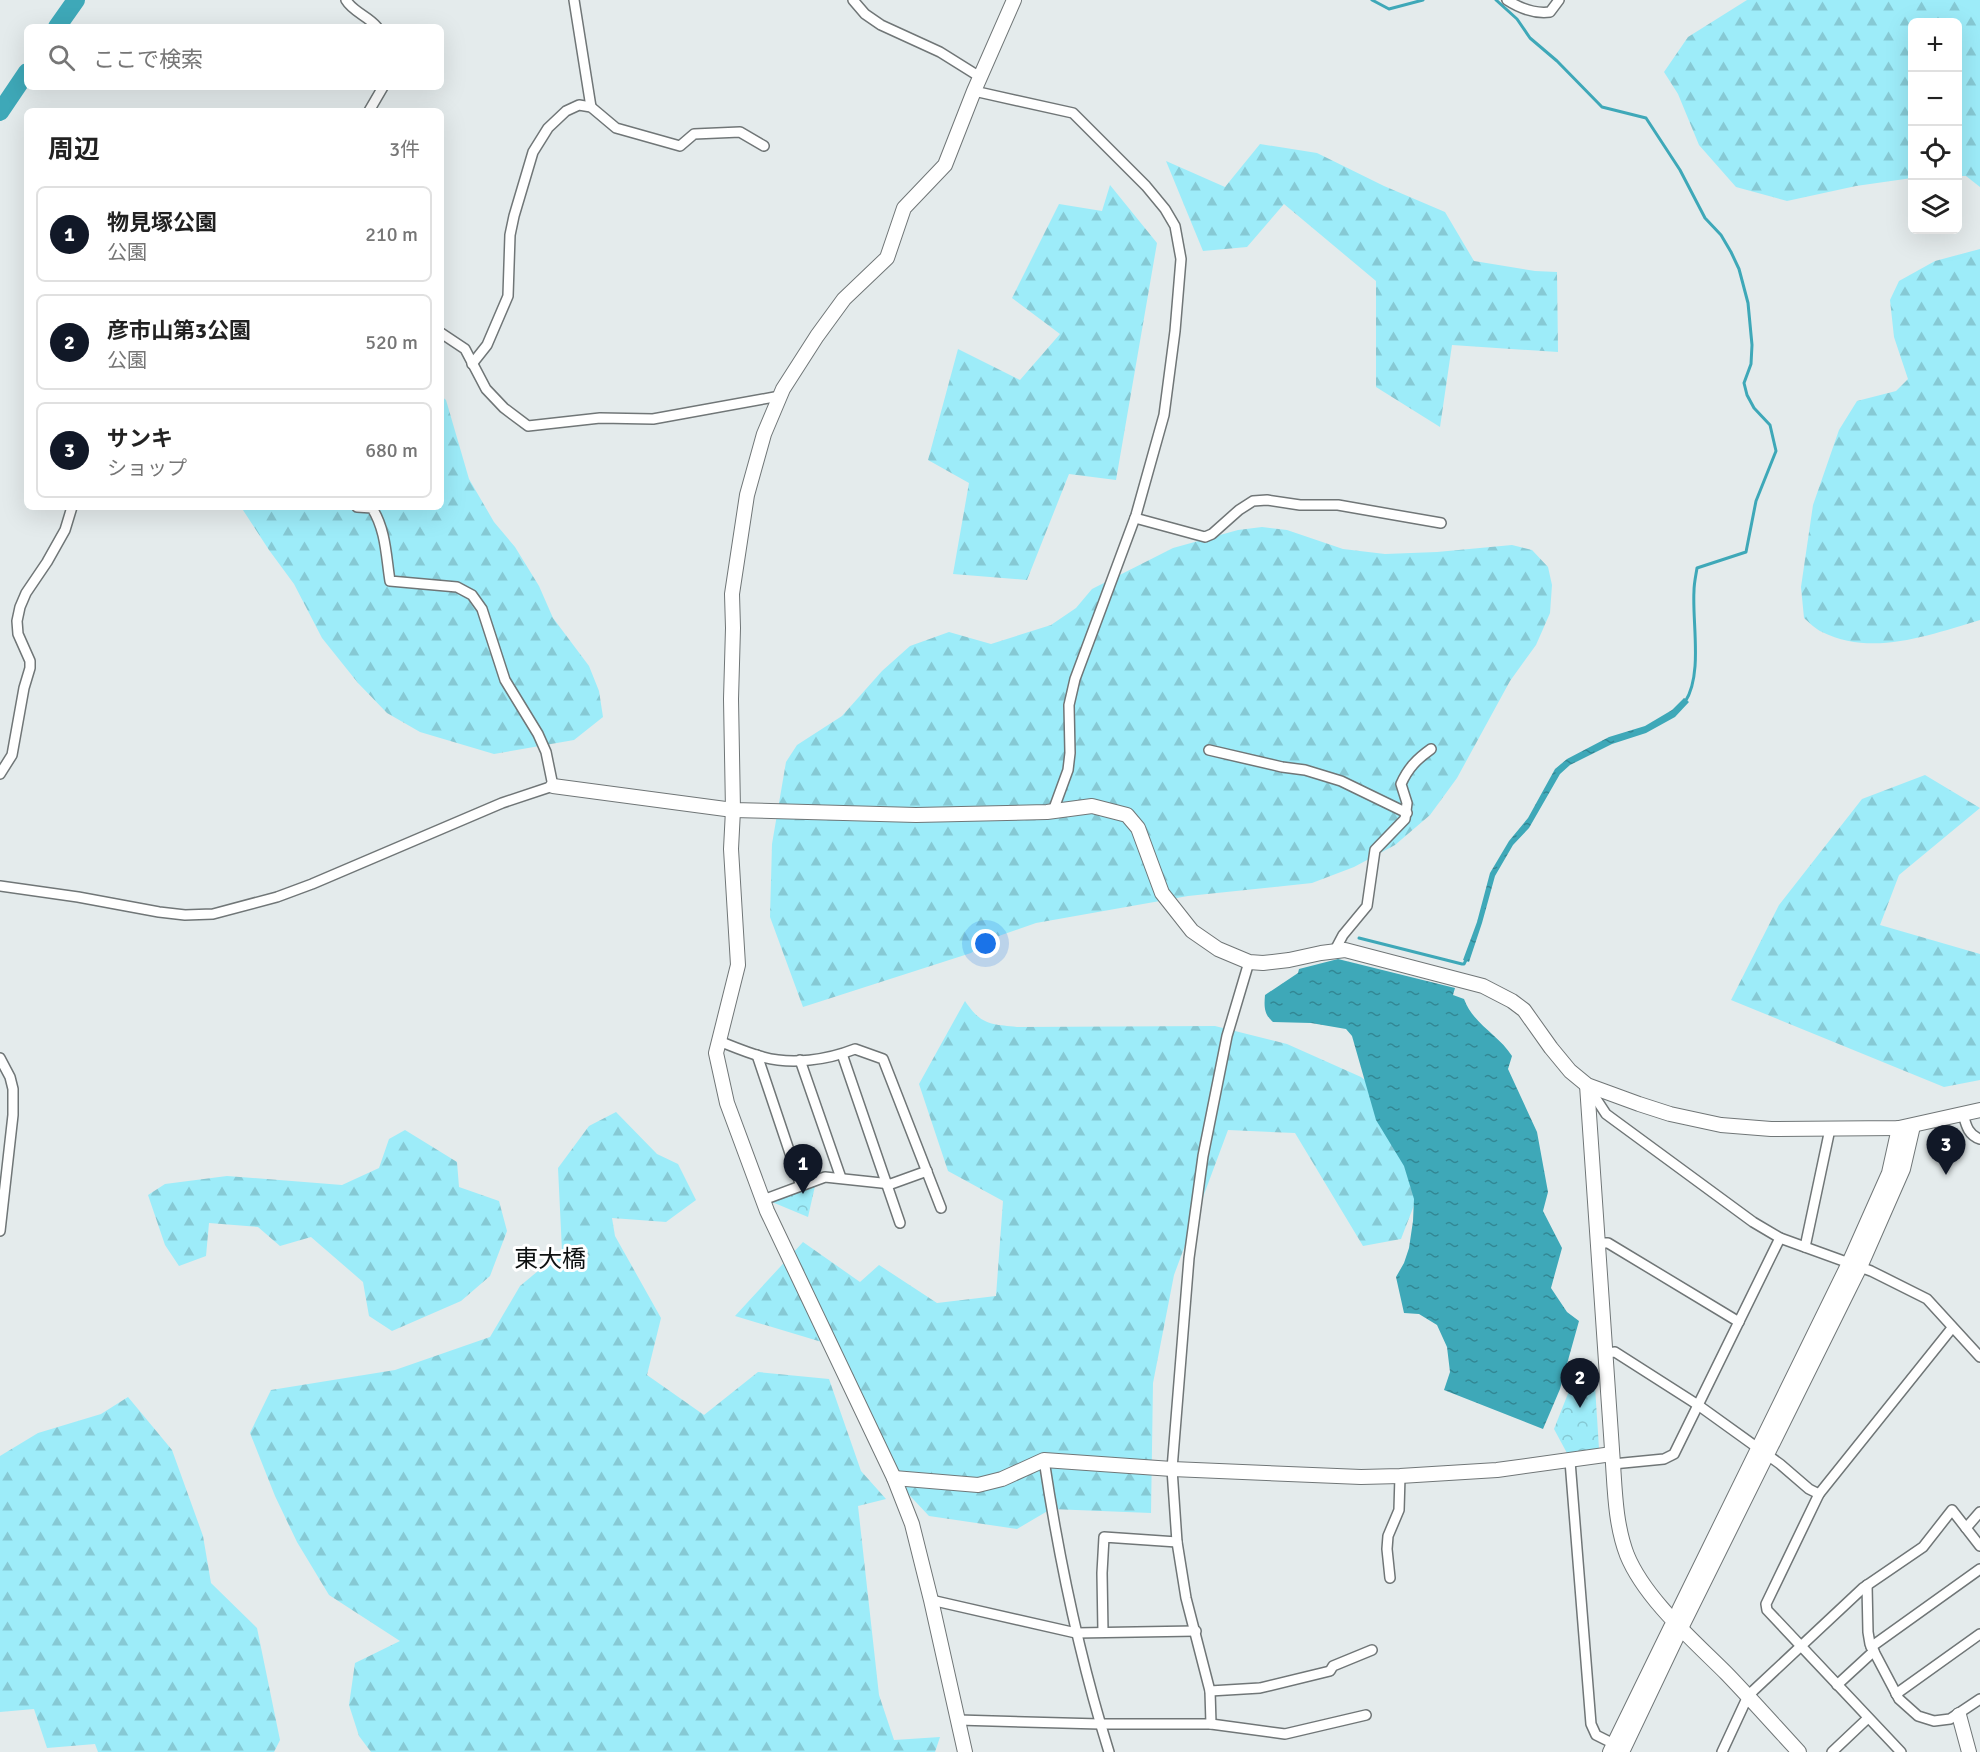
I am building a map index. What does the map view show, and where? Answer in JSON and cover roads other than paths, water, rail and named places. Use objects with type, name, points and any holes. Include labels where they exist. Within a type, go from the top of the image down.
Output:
[{"type":"street","points":[[346,0],[351,8],[375,24]]},
{"type":"street","points":[[574,0],[591,107]]},
{"type":"street","points":[[853,0],[865,14],[881,25],[940,52],[980,77]]},
{"type":"street","points":[[961,1748],[958,1720],[912,1524],[894,1478],[763,1200],[727,1103],[716,1053],[738,965],[731,849],[733,810],[732,594],[747,495],[764,434],[780,396],[844,299],[887,258],[904,208],[945,165],[1014,0]]},
{"type":"street","points":[[1508,0],[1518,7],[1538,13],[1550,12],[1559,0]]},
{"type":"street","points":[[371,108],[381,90]]},
{"type":"street","points":[[974,91],[1073,114],[1146,186],[1165,209],[1175,226],[1181,259],[1174,342],[1164,415],[1135,518],[1075,679],[1069,705],[1068,770],[1053,811]]},
{"type":"street","points":[[472,364],[487,345],[508,296],[510,235],[533,152],[548,128],[566,111],[579,105],[591,107],[616,129],[680,146],[694,134],[740,132],[764,146]]},
{"type":"street","points":[[444,335],[465,349],[486,389],[504,408],[528,426],[600,418],[653,419],[780,396]]},
{"type":"street","points":[[1135,518],[1205,537],[1253,501],[1267,500],[1300,505],[1338,505],[1441,522]]},
{"type":"street","points":[[0,774],[12,755],[24,688],[30,668],[30,661],[18,634],[17,621],[20,607],[26,593],[65,530],[71,510]]},
{"type":"street","points":[[373,510],[379,519],[383,535],[390,581],[457,587],[472,595],[482,609],[505,680],[538,734],[546,752],[553,786]]},
{"type":"street","points":[[1335,950],[1359,913],[1367,906],[1375,850],[1387,835],[1401,826],[1405,819],[1407,803],[1401,784],[1407,770],[1418,757],[1431,749]]},
{"type":"street","points":[[1209,750],[1305,770],[1341,781],[1407,813]]},
{"type":"street","points":[[0,886],[159,912],[185,915],[213,914],[277,897],[502,803],[553,786],[733,810],[916,815],[1053,811],[1092,806],[1127,815],[1138,828],[1162,893],[1192,931],[1218,950],[1249,962],[1289,960],[1335,950],[1356,952],[1483,986],[1500,994],[1524,1010],[1570,1071],[1587,1085],[1606,1114],[1649,1148],[1752,1222],[1780,1238],[1855,1265],[1927,1299],[1980,1357]]},
{"type":"street","points":[[1211,1724],[1210,1691],[1186,1598],[1177,1542],[1172,1469],[1189,1258],[1203,1156],[1227,1036],[1249,962]]},
{"type":"street","points":[[719,1041],[765,1058],[800,1060],[835,1057],[855,1049],[883,1059],[941,1208]]},
{"type":"street","points":[[842,1054],[900,1223]]},
{"type":"street","points":[[757,1055],[801,1186]]},
{"type":"street","points":[[0,1058],[10,1077],[13,1089],[13,1115],[0,1231]]},
{"type":"street","points":[[800,1060],[841,1178]]},
{"type":"street","points":[[1587,1085],[1670,1114],[1721,1125],[1771,1129],[1899,1128],[1980,1110]]},
{"type":"street","points":[[1587,1085],[1617,1521],[1628,1556],[1647,1590],[1799,1752]]},
{"type":"street","points":[[1963,1114],[1968,1130],[1974,1137],[1980,1139]]},
{"type":"street","points":[[1570,1461],[1591,1724],[1596,1735],[1616,1749],[1904,1169],[1913,1126]]},
{"type":"street","points":[[1855,1265],[1889,1173],[1899,1128]]},
{"type":"street","points":[[1805,1247],[1830,1129]]},
{"type":"street","points":[[763,1200],[825,1177],[891,1184],[927,1171]]},
{"type":"street","points":[[894,1478],[978,1485],[1002,1479],[1044,1460],[1172,1469],[1361,1477],[1497,1470],[1570,1461],[1664,1459],[1672,1456],[1780,1238]]},
{"type":"street","points":[[1597,1244],[1608,1243],[1739,1322]]},
{"type":"street","points":[[1901,1752],[1800,1646],[1767,1610],[1766,1605],[1819,1494],[1952,1328]]},
{"type":"street","points":[[1605,1353],[1615,1352],[1698,1405],[1809,1489],[1819,1494]]},
{"type":"street","points":[[1044,1460],[1076,1632],[1109,1752]]},
{"type":"street","points":[[1390,1578],[1388,1536],[1399,1510],[1400,1476]]},
{"type":"street","points":[[1722,1752],[1748,1696],[1867,1585],[1923,1547],[1952,1510],[1980,1546]]},
{"type":"street","points":[[1966,1528],[1980,1512]]},
{"type":"street","points":[[1103,1632],[1104,1537],[1177,1542]]},
{"type":"street","points":[[1837,1685],[1873,1649],[1980,1569]]},
{"type":"street","points":[[1867,1585],[1868,1632],[1873,1649],[1899,1699],[1918,1716],[1934,1721],[1959,1715],[1980,1699]]},
{"type":"street","points":[[931,1600],[1076,1632],[1196,1631]]},
{"type":"street","points":[[1896,1694],[1980,1634]]},
{"type":"street","points":[[1210,1691],[1260,1688],[1330,1671],[1333,1666],[1372,1650]]},
{"type":"street","points":[[958,1720],[1211,1724],[1285,1734],[1366,1715]]},
{"type":"street","points":[[1959,1715],[1969,1752]]},
{"type":"street","points":[[1832,1752],[1868,1718]]},
{"type":"water","points":[[1684,698],[1689,702],[1675,717],[1646,733],[1612,744],[1570,765],[1560,774],[1529,828],[1513,845],[1495,876],[1469,962],[1463,960],[1477,922],[1490,873],[1509,841],[1528,818],[1555,769],[1567,759],[1609,737],[1645,726],[1672,710]]},
{"type":"water","points":[[1338,959],[1455,988],[1453,995],[1464,999],[1473,1015],[1512,1056],[1508,1069],[1537,1132],[1548,1192],[1543,1211],[1562,1248],[1551,1288],[1567,1312],[1579,1321],[1560,1389],[1543,1429],[1444,1390],[1450,1372],[1447,1347],[1437,1325],[1419,1314],[1404,1313],[1396,1277],[1409,1248],[1414,1199],[1404,1166],[1376,1120],[1352,1036],[1346,1029],[1311,1023],[1273,1022],[1266,1013],[1265,995],[1298,973],[1299,969]]},
{"type":"waterway","points":[[59,24],[76,0]]},
{"type":"waterway","points":[[1372,0],[1389,9],[1423,0]]},
{"type":"waterway","points":[[1496,0],[1517,19],[1530,38],[1557,61],[1602,107],[1646,118],[1680,170],[1705,218],[1721,235],[1739,269],[1748,303],[1752,345],[1751,364],[1744,383],[1754,408],[1770,425],[1776,451],[1756,501],[1746,552],[1697,568],[1694,591],[1696,648],[1694,678],[1685,702]]},
{"type":"waterway","points":[[0,112],[24,76]]},
{"type":"waterway","points":[[1359,938],[1462,964],[1467,958]]},
{"type":"place","name":"サンキ","points":[[1946,1175]]},
{"type":"place","name":"物見塚公園","points":[[803,1194]]},
{"type":"place","name":"彦市山第3公園","points":[[1580,1408]]},
{"type":"district","name":"東大橋","points":[[550,1259]]}]
